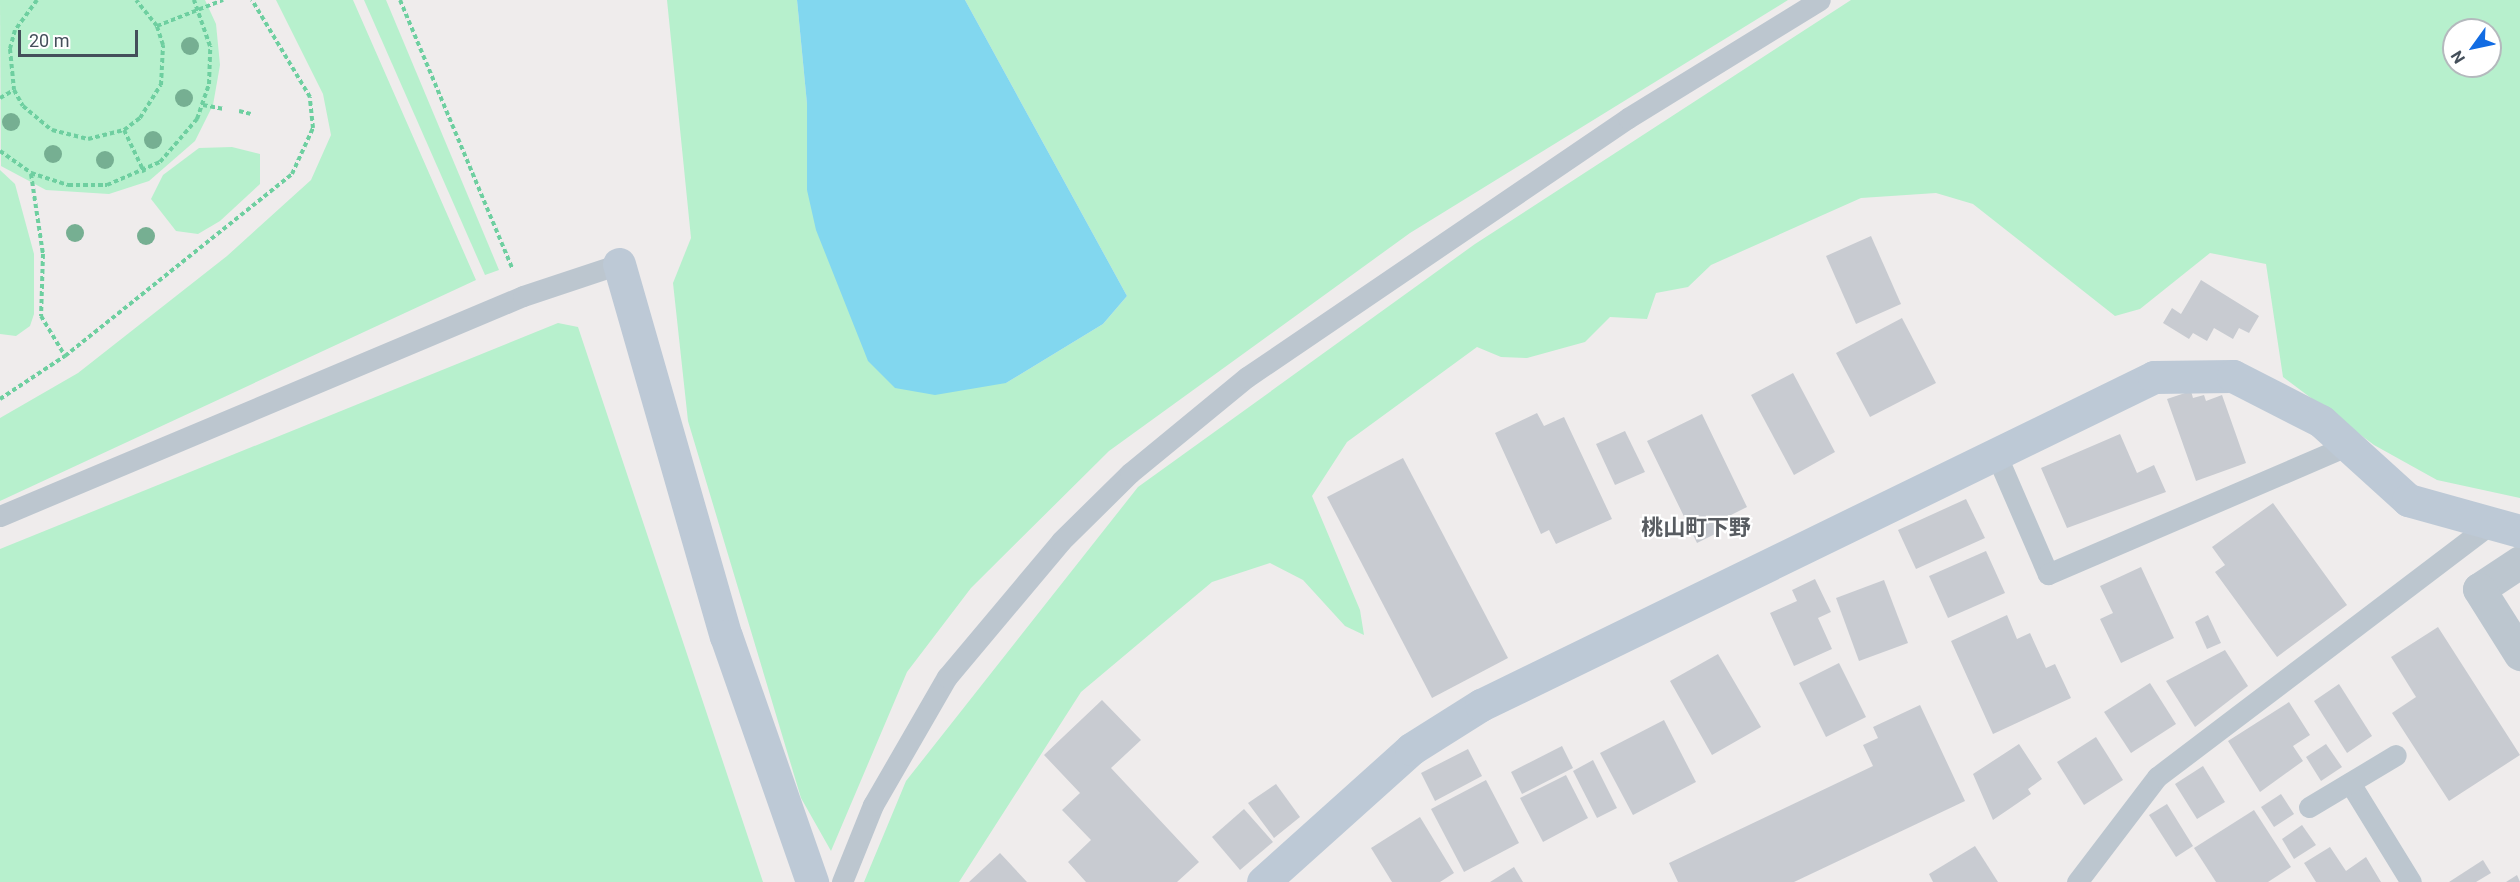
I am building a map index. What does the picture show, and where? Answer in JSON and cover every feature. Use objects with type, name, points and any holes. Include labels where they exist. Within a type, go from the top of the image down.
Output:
[{"type":"street","points":[[619,264],[726,636],[812,882]]},
{"type":"street","points":[[1263,882],[1411,749],[1481,705],[2154,377],[2233,376],[2321,421],[2408,500],[2506,527]]},
{"type":"street","points":[[2520,562],[2480,589],[2520,654]]},
{"type":"lane","points":[[842,882],[873,804],[947,677],[1061,541],[1130,473],[1276,357],[1628,118],[1820,0]]},
{"type":"lane","points":[[0,516],[523,296],[619,264]]},
{"type":"lane","points":[[1996,454],[2048,574],[2349,445]]},
{"type":"lane","points":[[2077,882],[2157,777],[2506,527]]},
{"type":"lane","points":[[2309,807],[2396,755]]},
{"type":"lane","points":[[2350,783],[2411,882]]},
{"type":"path","points":[[37,0],[20,21],[10,50],[14,90],[23,106],[52,130],[88,139],[124,130],[153,103],[161,85],[165,65],[157,26],[136,0]]},
{"type":"path","points":[[0,151],[31,173],[87,187],[144,172],[174,150],[203,105],[211,64],[200,9],[194,0]]},
{"type":"path","points":[[157,26],[223,0]]},
{"type":"path","points":[[0,399],[65,356],[292,174],[313,128],[310,97],[252,0]]},
{"type":"path","points":[[400,0],[514,274]]},
{"type":"path","points":[[0,98],[14,90]]},
{"type":"path","points":[[203,105],[223,109]]},
{"type":"path","points":[[239,111],[251,114]]},
{"type":"path","points":[[124,130],[144,172]]},
{"type":"path","points":[[31,173],[43,254],[40,316],[65,356]]},
{"type":"green space","points":[[0,0],[205,0],[216,24],[220,65],[213,105],[195,141],[149,181],[109,194],[46,190],[1,166]]},
{"type":"green space","points":[[276,0],[353,0],[476,280],[0,501],[0,418],[78,373],[227,256],[311,180],[331,135],[323,94]]},
{"type":"green space","points":[[364,0],[386,0],[499,270],[485,275]]},
{"type":"green space","points":[[667,0],[797,0],[807,104],[807,190],[1006,383],[1103,324],[1127,296],[965,0],[1788,0],[1410,233],[1109,451],[971,588],[907,672],[831,851],[801,798],[688,421],[673,283],[691,238]]},
{"type":"green space","points":[[1851,0],[2520,0],[2520,498],[2437,480],[2374,445],[2283,377],[2266,264],[2210,253],[2140,309],[2115,316],[1973,204],[1936,193],[1861,198],[1711,265],[1688,287],[1656,293],[1647,319],[1610,317],[1585,342],[1527,358],[1501,357],[1477,347],[1347,442],[1312,496],[1360,610],[1364,635],[1345,626],[1303,580],[1270,563],[1212,582],[1081,692],[959,882],[864,882],[906,781],[1138,487],[1475,244]]},
{"type":"green space","points":[[232,147],[260,154],[260,184],[220,221],[198,234],[176,231],[151,199],[163,175],[199,148]]},
{"type":"green space","points":[[0,170],[15,184],[34,254],[34,314],[30,326],[16,336],[0,334]]},
{"type":"green space","points":[[558,323],[578,327],[763,882],[0,882],[0,549]]},
{"type":"water","points":[[797,0],[965,0],[1127,296],[1103,324],[1006,383],[935,395],[895,388],[868,361],[816,230],[807,190],[807,104]]},
{"type":"building","points":[[1871,236],[1901,304],[1856,324],[1826,256]]},
{"type":"building","points":[[2201,280],[2259,316],[2249,333],[2239,328],[2233,339],[2214,328],[2207,341],[2193,333],[2189,339],[2163,323],[2172,308],[2181,314]]},
{"type":"building","points":[[1902,318],[1936,383],[1870,417],[1836,353]]},
{"type":"building","points":[[1793,373],[1835,452],[1794,475],[1751,395]]},
{"type":"building","points":[[2191,391],[2193,398],[2204,395],[2206,401],[2222,395],[2246,463],[2196,481],[2167,399]]},
{"type":"building","points":[[1537,413],[1544,426],[1564,417],[1612,519],[1556,544],[1549,530],[1541,534],[1495,433]]},
{"type":"building","points":[[1702,414],[1747,507],[1719,521],[1723,530],[1697,543],[1647,441]]},
{"type":"building","points":[[1625,431],[1645,472],[1615,485],[1596,444]]},
{"type":"building","points":[[2120,434],[2137,473],[2154,465],[2166,492],[2067,528],[2041,468]]},
{"type":"building","points":[[1403,458],[1508,658],[1432,698],[1327,497]]},
{"type":"building","points":[[1966,499],[1985,538],[1916,569],[1898,530]]},
{"type":"building","points":[[2273,503],[2347,605],[2277,657],[2215,572],[2225,565],[2212,547]]},
{"type":"building","points":[[1986,551],[2005,593],[1948,618],[1929,576]]},
{"type":"building","points":[[2141,567],[2174,638],[2121,663],[2100,619],[2113,613],[2100,586]]},
{"type":"building","points":[[1815,579],[1831,612],[1818,618],[1832,649],[1794,666],[1770,613],[1797,601],[1792,590]]},
{"type":"building","points":[[1884,580],[1908,643],[1859,661],[1836,598]]},
{"type":"building","points":[[2007,615],[2017,639],[2030,633],[2046,668],[2055,664],[2071,698],[1993,734],[1951,641]]},
{"type":"building","points":[[2208,615],[2221,643],[2207,649],[2195,622]]},
{"type":"building","points":[[2438,627],[2520,755],[2449,801],[2392,713],[2416,697],[2391,657]]},
{"type":"building","points":[[2225,650],[2248,686],[2195,727],[2166,681]]},
{"type":"building","points":[[1718,654],[1761,727],[1712,755],[1670,681]]},
{"type":"building","points":[[1839,663],[1866,717],[1826,737],[1799,683]]},
{"type":"building","points":[[2150,683],[2176,724],[2131,753],[2104,712]]},
{"type":"building","points":[[2339,684],[2372,736],[2347,753],[2314,701]]},
{"type":"building","points":[[1102,700],[1141,740],[1111,768],[1199,862],[1177,882],[1086,882],[1068,862],[1091,840],[1062,810],[1080,793],[1044,755]]},
{"type":"building","points":[[2289,702],[2310,735],[2293,746],[2303,761],[2260,792],[2228,741]]},
{"type":"building","points":[[1920,705],[1965,801],[1794,882],[1678,882],[1669,863],[1873,766],[1863,745],[1878,738],[1873,727]]},
{"type":"building","points":[[1664,720],[1696,782],[1633,815],[1600,753]]},
{"type":"building","points":[[2096,737],[2123,780],[2084,805],[2057,762]]},
{"type":"building","points":[[2019,744],[2042,779],[2028,789],[2031,794],[1993,820],[1973,774]]},
{"type":"building","points":[[2326,744],[2342,767],[2321,781],[2306,757]]},
{"type":"building","points":[[1562,746],[1573,768],[1522,794],[1511,772]]},
{"type":"building","points":[[1468,749],[1482,776],[1435,801],[1421,773]]},
{"type":"building","points":[[1593,760],[1617,808],[1597,818],[1573,771]]},
{"type":"building","points":[[2203,766],[2225,802],[2197,819],[2175,784]]},
{"type":"building","points":[[1566,775],[1588,818],[1543,842],[1520,798]]},
{"type":"building","points":[[1486,780],[1519,843],[1464,872],[1431,809]]},
{"type":"building","points":[[1276,784],[1300,817],[1274,838],[1248,803]]},
{"type":"building","points":[[2281,794],[2294,814],[2274,827],[2261,807]]},
{"type":"building","points":[[2167,804],[2193,846],[2176,857],[2149,815]]},
{"type":"building","points":[[1244,809],[1273,842],[1240,870],[1212,837]]},
{"type":"building","points":[[2254,810],[2291,867],[2268,882],[2216,882],[2194,848]]},
{"type":"building","points":[[1420,817],[1454,873],[1440,882],[1392,882],[1371,848]]},
{"type":"building","points":[[2302,825],[2316,845],[2294,859],[2282,839]]},
{"type":"building","points":[[1975,846],[1998,882],[1933,882],[1929,874]]},
{"type":"building","points":[[2330,847],[2346,871],[2366,857],[2381,882],[2316,882],[2304,863]]},
{"type":"building","points":[[1000,853],[1027,882],[969,882]]},
{"type":"building","points":[[2483,860],[2491,873],[2476,882],[2449,882]]},
{"type":"building","points":[[1514,867],[1523,882],[1490,882]]},
{"type":"building","points":[[2517,875],[2520,882],[2506,882]]},
{"type":"district","name":"桃山町下野","points":[[1696,528]]}]
